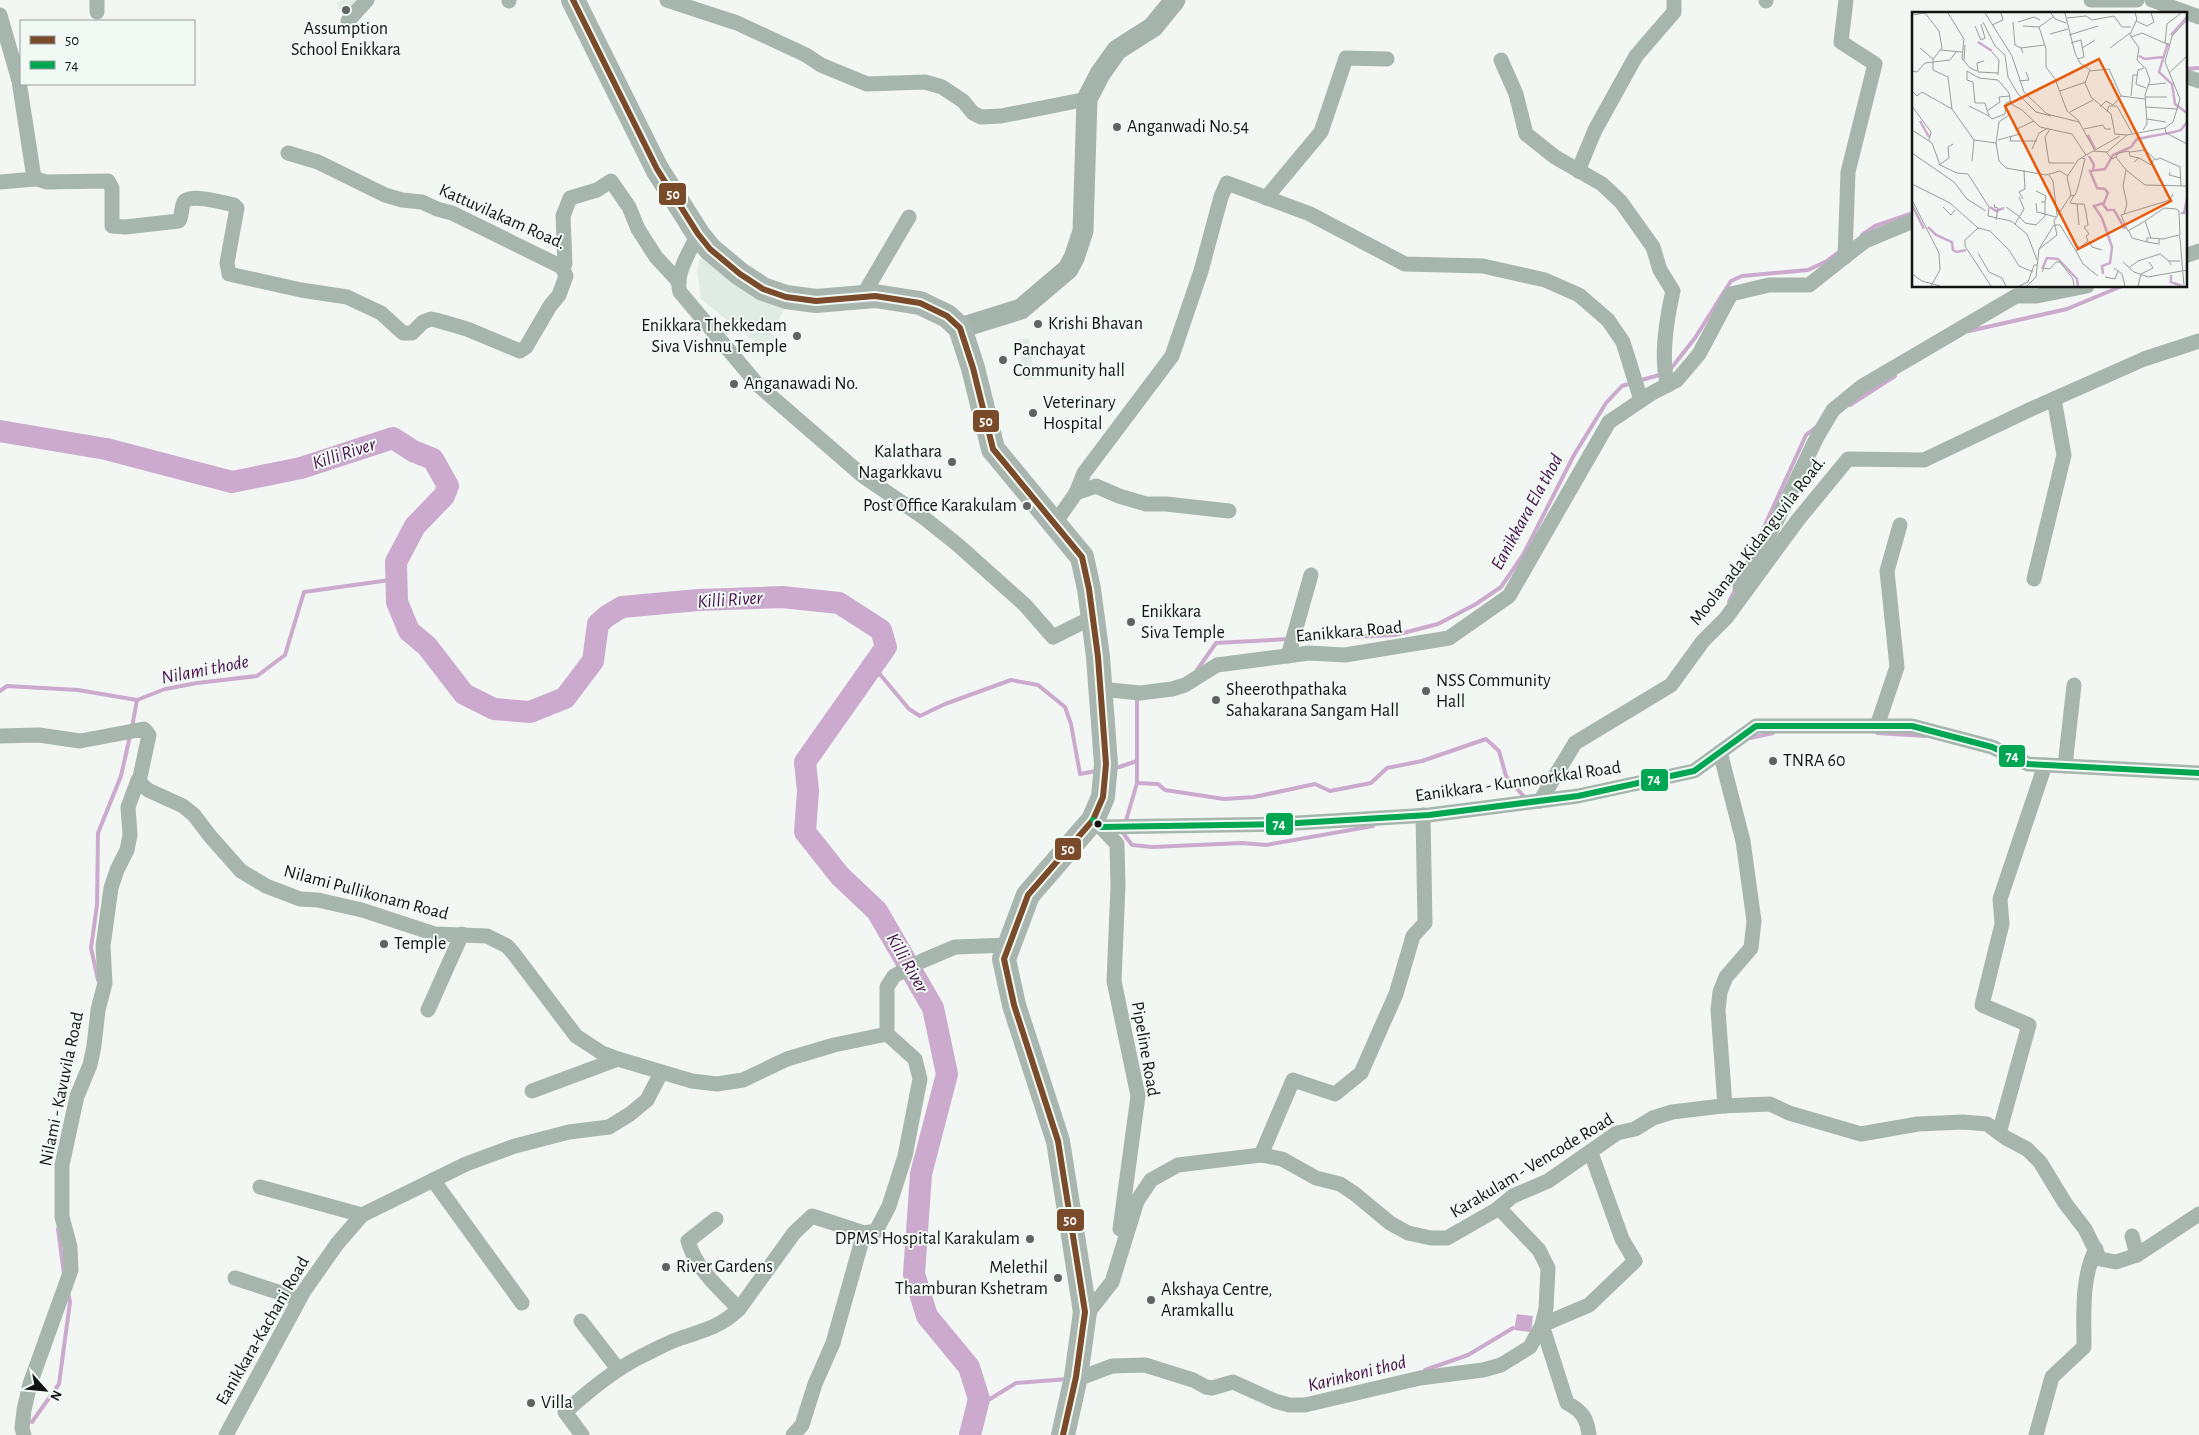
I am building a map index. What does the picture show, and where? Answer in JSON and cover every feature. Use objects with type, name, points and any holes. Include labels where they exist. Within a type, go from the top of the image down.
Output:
[{"type":"main road","points":[[573,0],[657,169],[698,234],[710,249],[740,274],[763,289],[786,297],[816,301],[875,296],[920,303],[947,316],[960,328],[980,390],[993,449],[1082,557],[1093,617],[1100,689],[1106,771],[1103,797],[1103,824],[1028,895],[1004,959],[1014,1005],[1058,1141],[1085,1312],[1076,1377],[1063,1435]]},
{"type":"street","points":[[348,21],[367,0]]},
{"type":"street","points":[[667,0],[738,23],[806,55],[821,65],[867,84],[925,82],[942,87],[962,101],[972,113],[981,117],[1001,116],[1087,99]]},
{"type":"street","points":[[960,328],[1022,309],[1046,290],[1068,268],[1074,258],[1083,231],[1087,99],[1100,74],[1117,50],[1152,27],[1175,0]]},
{"type":"street","points":[[1578,170],[1595,130],[1636,56],[1674,12],[1674,0]]},
{"type":"street","points":[[1845,257],[1848,172],[1875,64],[1841,42],[1846,0]]},
{"type":"street","points":[[2091,0],[2137,0]]},
{"type":"street","points":[[2152,0],[2185,12]]},
{"type":"street","points":[[2186,12],[2199,17]]},
{"type":"street","points":[[0,15],[20,82]]},
{"type":"street","points":[[1266,198],[1321,132],[1346,58],[1387,59]]},
{"type":"street","points":[[1501,60],[1516,94],[1526,134],[1555,157],[1602,184],[1621,202],[1653,247],[1660,270],[1673,291],[1668,310],[1666,344],[1666,377],[1668,385]]},
{"type":"street","points":[[2186,77],[2199,81]]},
{"type":"street","points":[[20,85],[35,180]]},
{"type":"street","name":"Kattuvilakam Road.","points":[[288,153],[318,162],[385,195],[402,200],[422,202],[436,209],[452,213],[562,267],[565,264],[563,216],[570,198],[598,190],[611,181],[629,207],[638,229],[647,243],[679,282]]},
{"type":"street","points":[[0,182],[35,180],[46,182],[108,181],[112,188],[112,226],[125,227],[179,222],[184,203],[187,200],[197,198],[234,205],[237,208],[227,263],[229,274],[301,290],[347,297],[381,313],[403,333],[412,333],[423,322],[430,319],[467,329],[520,351],[559,295],[566,276],[562,267]]},
{"type":"street","points":[[1055,523],[1076,493],[1084,473],[1172,356],[1201,272],[1227,183],[1310,214],[1405,264],[1483,266],[1545,280],[1579,295],[1608,320],[1623,342],[1638,389]]},
{"type":"street","points":[[862,297],[909,217]]},
{"type":"street","name":"Eanikkara Road","points":[[1100,689],[1133,693],[1185,685],[1217,665],[1292,644],[1310,654],[1345,655],[1449,638],[1509,596],[1609,422],[1638,389],[1668,385],[1677,380],[1699,354],[1731,294],[1769,285],[1809,285],[1866,241],[1912,221]]},
{"type":"street","points":[[698,234],[679,282],[680,292],[758,385],[863,476],[923,517],[958,545],[1025,605],[1053,637],[1093,617]]},
{"type":"street","points":[[2186,256],[2199,251]]},
{"type":"street","points":[[1726,618],[1750,565],[1777,520],[1817,436],[1833,410],[1861,387],[2016,296],[2036,296],[2077,288]]},
{"type":"street","name":"Moolanada Kidanguvila Road.","points":[[1535,801],[1575,743],[1671,685],[1703,642],[1726,618],[1797,521],[1848,459],[1924,460],[2144,359],[2199,341]]},
{"type":"street","points":[[2034,579],[2064,455],[2054,399]]},
{"type":"street","points":[[1076,493],[1096,486],[1119,496],[1146,504],[1166,504],[1229,511]]},
{"type":"street","points":[[1877,726],[1897,667],[1887,571],[1900,525]]},
{"type":"street","points":[[1292,644],[1311,575]]},
{"type":"street","points":[[2065,766],[2074,685]]},
{"type":"street","name":"Eanikkara - Kunnoorkkal Road","points":[[1103,824],[1133,826],[1280,824],[1423,815],[1578,796],[1694,771],[1756,726],[1912,726],[1992,747],[2028,764],[2199,773]]},
{"type":"street","points":[[0,736],[39,735],[80,742],[144,729],[149,735],[138,780]]},
{"type":"street","points":[[1720,752],[1743,841],[1754,920],[1751,948],[1726,977],[1720,992],[1718,1010],[1725,1106]]},
{"type":"street","points":[[1999,1133],[2029,1025],[1982,1005],[2002,924],[2000,899],[2045,765]]},
{"type":"street","name":"Nilami Pullikonam Road","points":[[138,780],[148,790],[183,806],[194,815],[241,871],[266,886],[300,900],[318,900],[362,910],[435,934],[487,936],[507,946],[576,1036],[602,1052],[660,1073]]},
{"type":"street","name":"Nilami - Kavuvila Road","points":[[24,1435],[22,1428],[24,1410],[30,1384],[71,1270],[70,1247],[62,1217],[62,1165],[77,1096],[90,1064],[94,1046],[98,1010],[105,983],[103,946],[111,888],[117,870],[128,850],[130,835],[128,807],[138,780]]},
{"type":"street","points":[[1261,1155],[1293,1080],[1335,1094],[1361,1073],[1396,994],[1413,936],[1425,923],[1423,815]]},
{"type":"street","name":"Pipeline Road","points":[[1103,824],[1116,844],[1118,886],[1114,981],[1138,1096],[1112,1282]]},
{"type":"street","points":[[428,1010],[462,934]]},
{"type":"street","points":[[886,1034],[887,987],[894,976],[903,970],[955,947],[1009,945]]},
{"type":"street","points":[[660,1073],[692,1081],[717,1084],[743,1080],[787,1059],[834,1045],[886,1034]]},
{"type":"street","points":[[582,1435],[565,1412],[618,1369],[682,1338],[715,1327],[727,1320],[739,1309],[794,1233],[812,1216],[864,1233],[876,1232],[890,1206],[905,1156],[920,1079],[915,1059],[886,1034]]},
{"type":"street","points":[[532,1092],[618,1059]]},
{"type":"street","name":"Eanikkara-Kachani Road","points":[[226,1435],[299,1300],[337,1244],[362,1215],[466,1164],[515,1146],[569,1132],[609,1127],[630,1114],[647,1100],[660,1073]]},
{"type":"street","name":"Karakulam - Vencode Road","points":[[1085,1312],[1090,1310],[1112,1282],[1130,1218],[1137,1202],[1151,1180],[1178,1165],[1261,1155],[1282,1159],[1316,1178],[1340,1184],[1390,1223],[1408,1233],[1431,1238],[1447,1238],[1466,1229],[1499,1208],[1513,1196],[1548,1181],[1617,1133],[1635,1129],[1652,1118],[1672,1112],[1725,1106],[1770,1104],[1789,1112],[1862,1134],[1918,1124],[1963,1122],[1987,1124],[2027,1149],[2040,1162],[2096,1249],[2100,1259],[2116,1262],[2137,1255],[2199,1214]]},
{"type":"street","points":[[1542,1325],[1589,1305],[1635,1261],[1622,1239],[1591,1152]]},
{"type":"street","points":[[433,1180],[522,1303]]},
{"type":"street","points":[[260,1187],[362,1215]]},
{"type":"street","points":[[1076,1377],[1112,1366],[1145,1365],[1192,1380],[1206,1387],[1212,1388],[1233,1382],[1275,1401],[1289,1405],[1305,1405],[1420,1378],[1466,1373],[1501,1364],[1530,1347],[1542,1325],[1546,1308],[1548,1268],[1538,1250],[1499,1208]]},
{"type":"street","points":[[716,1220],[688,1241],[692,1255],[705,1274],[739,1309]]},
{"type":"street","points":[[793,1435],[802,1425],[815,1384],[833,1342],[864,1233]]},
{"type":"street","points":[[2132,1236],[2137,1255]]},
{"type":"street","points":[[2036,1435],[2052,1377],[2084,1346],[2084,1305],[2089,1262],[2096,1249]]},
{"type":"street","points":[[235,1278],[299,1300]]},
{"type":"street","points":[[581,1322],[618,1369]]},
{"type":"street","points":[[1542,1325],[1567,1404],[1579,1410],[1587,1420],[1589,1435]]},
{"type":"shaded area","name":"Assumption School Enikkara","points":[[342,0],[363,0],[344,16],[336,3]]},
{"type":"shaded area","points":[[709,250],[787,304],[771,334],[779,340],[773,352],[747,336],[701,299],[697,271],[699,261]]},
{"type":"shaded area","points":[[1029,338],[1035,379],[1024,380],[1018,340]]},
{"type":"shaded area","points":[[1517,1314],[1533,1316],[1531,1332],[1514,1330]]},
{"type":"waterway","name":"Eanikkara Ela thod","points":[[2186,69],[2199,68]]},
{"type":"waterway","name":"Eanikkara Ela thod","points":[[1862,235],[1875,226],[1912,213]]},
{"type":"waterway","name":"Eanikkara Ela thod","points":[[1669,371],[1695,338],[1731,281],[1742,276],[1808,270],[1827,261],[1840,251]]},
{"type":"waterway","points":[[1969,331],[2067,309],[2117,288]]},
{"type":"waterway","name":"Eanikkara Ela thod","points":[[1638,381],[1663,374]]},
{"type":"waterway","points":[[1850,405],[1895,376]]},
{"type":"waterway","name":"Eanikkara Ela thod","points":[[1298,639],[1395,635],[1438,624],[1476,604],[1501,587],[1523,555],[1574,455],[1606,403],[1622,386],[1632,383]]},
{"type":"waterway","points":[[1760,536],[1806,435],[1815,428]]},
{"type":"waterway","name":"Killi River","points":[[0,431],[106,449],[232,482],[301,468],[393,438],[413,451],[433,459],[448,486],[444,496],[415,526],[396,562],[397,602],[409,631],[427,646],[464,694],[494,709],[530,712],[565,698],[593,661],[598,624],[622,607],[698,600],[782,597],[839,603],[881,630],[886,647],[805,762],[808,791],[805,832],[840,876],[877,911],[933,1008],[947,1074],[921,1174],[914,1274],[927,1316],[969,1367],[979,1399],[970,1435]]},
{"type":"waterway","name":"Nilami thode","points":[[0,691],[7,686],[78,690],[137,700],[165,689],[257,676],[285,655],[304,592],[397,579]]},
{"type":"waterway","points":[[1729,602],[1736,588]]},
{"type":"waterway","name":"Eanikkara Ela thod","points":[[1197,670],[1216,643],[1288,639]]},
{"type":"waterway","points":[[873,666],[909,709],[920,716],[945,704],[1011,680],[1038,685],[1065,707],[1071,724],[1080,774],[1096,771]]},
{"type":"waterway","points":[[1137,695],[1137,783],[1158,784],[1165,790],[1224,799],[1254,797],[1315,784],[1330,791],[1371,783],[1387,768],[1422,761],[1486,739],[1499,751],[1506,776],[1525,798]]},
{"type":"waterway","points":[[132,727],[137,700]]},
{"type":"waterway","points":[[1750,738],[1773,733]]},
{"type":"waterway","points":[[1877,733],[1925,736]]},
{"type":"waterway","points":[[98,980],[91,948],[97,905],[98,833],[121,776],[130,736]]},
{"type":"waterway","points":[[1113,769],[1137,761]]},
{"type":"waterway","points":[[1125,824],[1137,783]]},
{"type":"waterway","points":[[1123,831],[1132,845],[1152,847],[1242,843],[1266,845],[1373,826]]},
{"type":"waterway","points":[[58,1229],[64,1274]]},
{"type":"waterway","points":[[32,1422],[59,1384],[70,1302],[68,1293]]},
{"type":"waterway","name":"Karinkoni thod","points":[[1425,1370],[1468,1355],[1513,1328]]},
{"type":"waterway","name":"Karinkoni thod","points":[[977,1407],[1016,1383],[1068,1379]]},
{"type":"transit line","name":"50","points":[[573,0],[657,169],[698,234],[710,249],[740,274],[763,289],[786,297],[816,301],[875,296],[920,303],[947,316],[960,328],[973,368],[993,449],[1082,557],[1089,589],[1098,657],[1106,764],[1103,797],[1093,820],[1028,895],[1004,959],[1014,1005],[1058,1141],[1085,1312],[1076,1377],[1063,1435]]},
{"type":"transit line","name":"74","points":[[1093,820],[1101,827],[1281,824],[1429,815],[1578,796],[1694,771],[1756,726],[1912,726],[1992,747],[2028,764],[2199,773]]},
{"type":"place","name":"Assumption School Enikkara","points":[[346,10]]},
{"type":"place","name":"Anganwadi No.54","points":[[1117,127]]},
{"type":"place","name":"Krishi Bhavan","points":[[1038,324]]},
{"type":"place","name":"Enikkara Thekkedam Siva Vishnu Temple","points":[[797,336]]},
{"type":"place","name":"Panchayat Community hall","points":[[1003,360]]},
{"type":"place","name":"Anganawadi No.","points":[[734,384]]},
{"type":"place","name":"Veterinary Hospital","points":[[1033,413]]},
{"type":"place","name":"Kalathara Nagarkkavu","points":[[952,462]]},
{"type":"place","name":"Post Office Karakulam","points":[[1027,506]]},
{"type":"place","name":"Enikkara Siva Temple","points":[[1131,622]]},
{"type":"place","name":"NSS Community Hall","points":[[1426,691]]},
{"type":"place","name":"Sheerothpathaka Sahakarana Sangam Hall","points":[[1216,700]]},
{"type":"place","name":"TNRA 60","points":[[1773,761]]},
{"type":"place","name":"Temple","points":[[384,944]]},
{"type":"place","name":"DPMS Hospital Karakulam","points":[[1030,1239]]},
{"type":"place","name":"River Gardens","points":[[666,1267]]},
{"type":"place","name":"Melethil Thamburan Kshetram","points":[[1058,1278]]},
{"type":"place","name":"Akshaya Centre, Aramkallu","points":[[1151,1300]]},
{"type":"place","name":"Villa","points":[[531,1403]]}]
